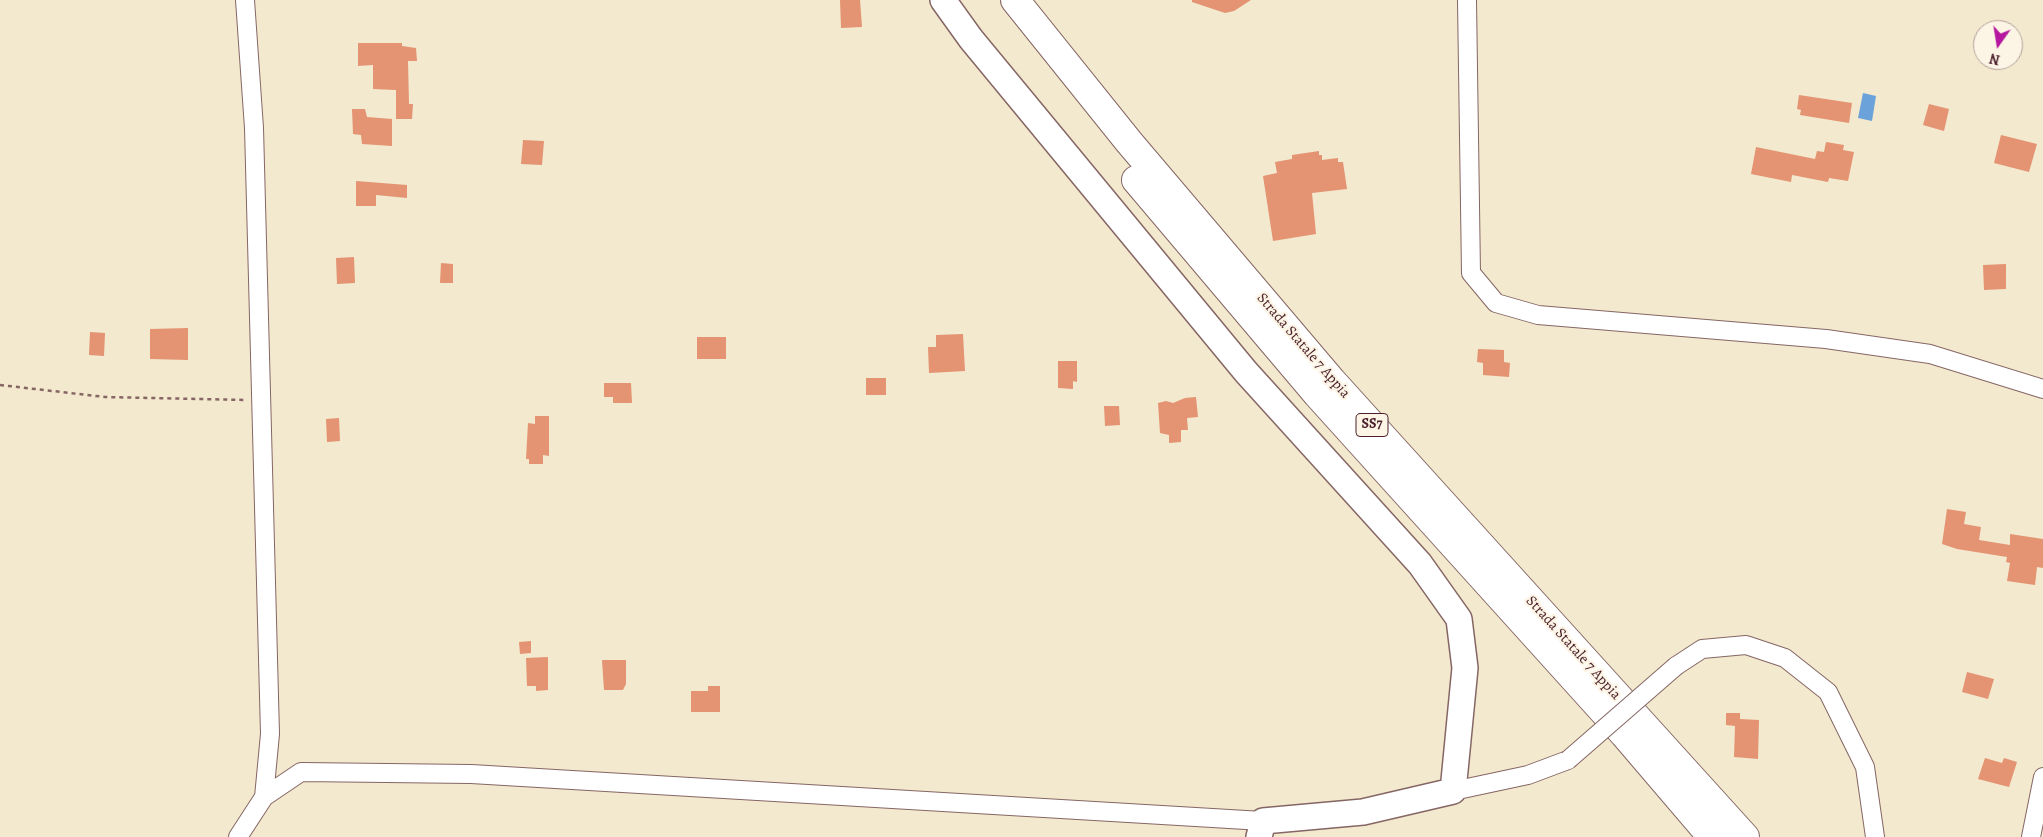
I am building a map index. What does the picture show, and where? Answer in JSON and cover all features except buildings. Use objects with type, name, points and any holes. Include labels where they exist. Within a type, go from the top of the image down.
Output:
[{"type":"highway","name":"Strada Statale 7 Appia","points":[[994,0],[1114,154],[1316,394],[1624,734],[1712,837]]},
{"type":"highway","name":"Strada Statale 7 Appia","points":[[1015,0],[1130,142],[1332,381],[1745,837]]},
{"type":"street","points":[[245,0],[254,128],[270,734],[264,797]]},
{"type":"street","points":[[943,0],[971,39],[1246,372],[1420,564],[1459,619],[1465,668],[1453,791]]},
{"type":"street","points":[[1467,0],[1471,273],[1496,303],[1538,315],[1826,339],[1930,354],[2043,389]]},
{"type":"street","points":[[238,837],[264,797],[301,772],[471,774],[1261,829],[1363,812],[1528,775],[1568,760],[1676,666],[1702,648],[1746,644],[1785,658],[1828,692],[1865,766],[1875,837]]},
{"type":"street","points":[[2031,837],[2043,777]]},
{"type":"path","points":[[0,385],[105,397],[208,401],[260,400]]},
{"type":"water","points":[[1863,93],[1876,96],[1872,121],[1858,118]]}]
